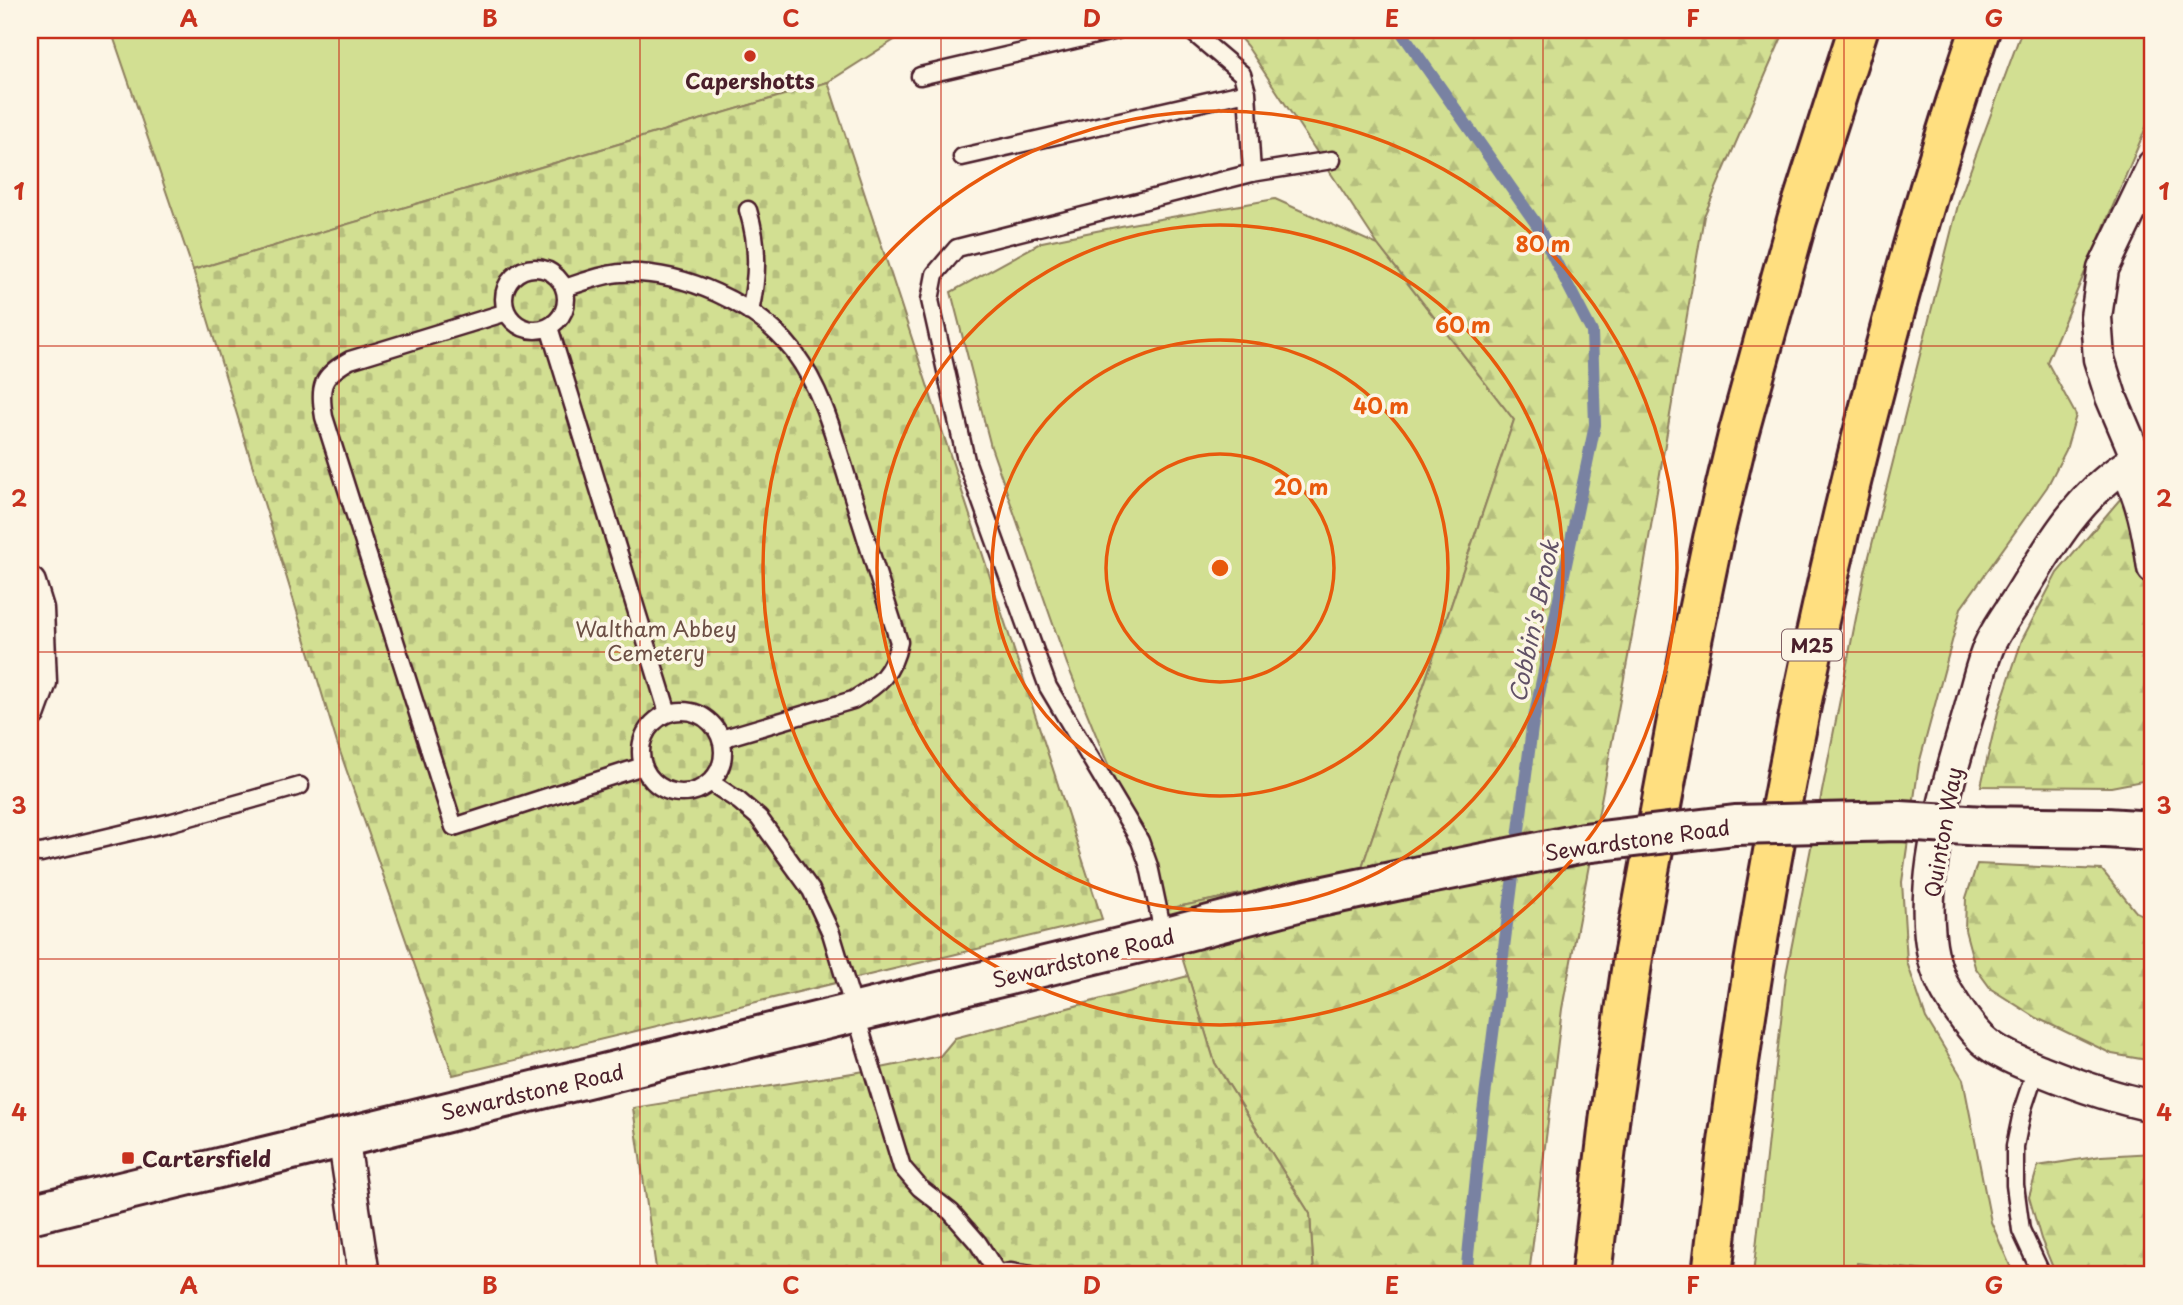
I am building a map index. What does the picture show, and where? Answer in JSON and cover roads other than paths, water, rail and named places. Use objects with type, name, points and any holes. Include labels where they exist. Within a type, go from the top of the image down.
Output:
[{"type":"highway","points":[[1591,1275],[1610,1114],[1633,957],[1713,539],[1797,220],[1858,30]]},
{"type":"highway","name":"M25","points":[[1712,1275],[1725,1157],[1747,1003],[1813,641],[1860,440],[1914,239],[1980,30]]},
{"type":"street","points":[[2153,165],[2103,269],[2096,317],[2099,359],[2110,397],[2139,461],[2137,490],[2150,542],[2153,568]]},
{"type":"street","name":"Quinton Way","points":[[2139,461],[2084,501],[2042,559],[1989,647],[1950,777],[1930,876],[1929,934],[1945,990],[1983,1041],[2010,1058],[2036,1069],[2118,1099],[2153,1106]]},
{"type":"street","points":[[30,583],[38,609],[41,682],[30,712]]},
{"type":"street","name":"Sewardstone Road","points":[[30,1214],[1164,937],[1301,901],[1584,843],[1735,825],[1900,821],[2153,831]]},
{"type":"street","points":[[343,1136],[364,1275]]},
{"type":"lane","points":[[920,76],[1117,30]]},
{"type":"lane","points":[[1190,30],[1242,74],[1247,92],[1252,173]]},
{"type":"lane","points":[[962,157],[1247,92]]},
{"type":"lane","points":[[1164,937],[1149,866],[1140,841],[1048,687],[966,460],[930,299],[935,274],[957,248],[1252,173],[1332,160]]},
{"type":"lane","points":[[748,210],[755,232],[757,266],[750,312]]},
{"type":"lane","points":[[545,269],[554,274],[564,288],[564,312],[558,321],[549,327],[530,330],[520,326],[507,312],[505,292],[509,283],[524,270],[545,269]]},
{"type":"lane","points":[[564,288],[619,273],[646,275],[706,287],[763,321],[794,351],[824,407],[899,642],[896,657],[886,675],[872,689],[853,700],[721,738]]},
{"type":"lane","points":[[507,312],[350,360],[336,368],[326,378],[320,394],[324,417],[454,827],[643,766]]},
{"type":"lane","points":[[549,327],[668,713]]},
{"type":"lane","points":[[681,710],[706,717],[721,738],[724,752],[722,765],[710,782],[692,792],[664,790],[653,781],[643,766],[642,742],[647,729],[656,719],[668,713],[681,710]]},
{"type":"lane","points":[[710,782],[759,818],[811,890],[831,933],[902,1167],[920,1188],[951,1212],[978,1243],[994,1268],[993,1275],[1010,1272],[1031,1275]]},
{"type":"lane","points":[[30,852],[41,853],[172,822],[300,786]]},
{"type":"lane","points":[[2036,1069],[2023,1108],[2015,1146],[2015,1185],[2021,1230],[2042,1275]]},
{"type":"waterway","name":"Cobbin's Brook","points":[[1400,30],[1537,225],[1592,332],[1595,425],[1532,728],[1481,1128],[1466,1275]]},
{"type":"place","name":"Capershotts","points":[[750,56]]},
{"type":"place","name":"Cartersfield","points":[[128,1158]]},
{"type":"park label","name":"Waltham Abbey Cemetery","points":[[656,640]]}]
